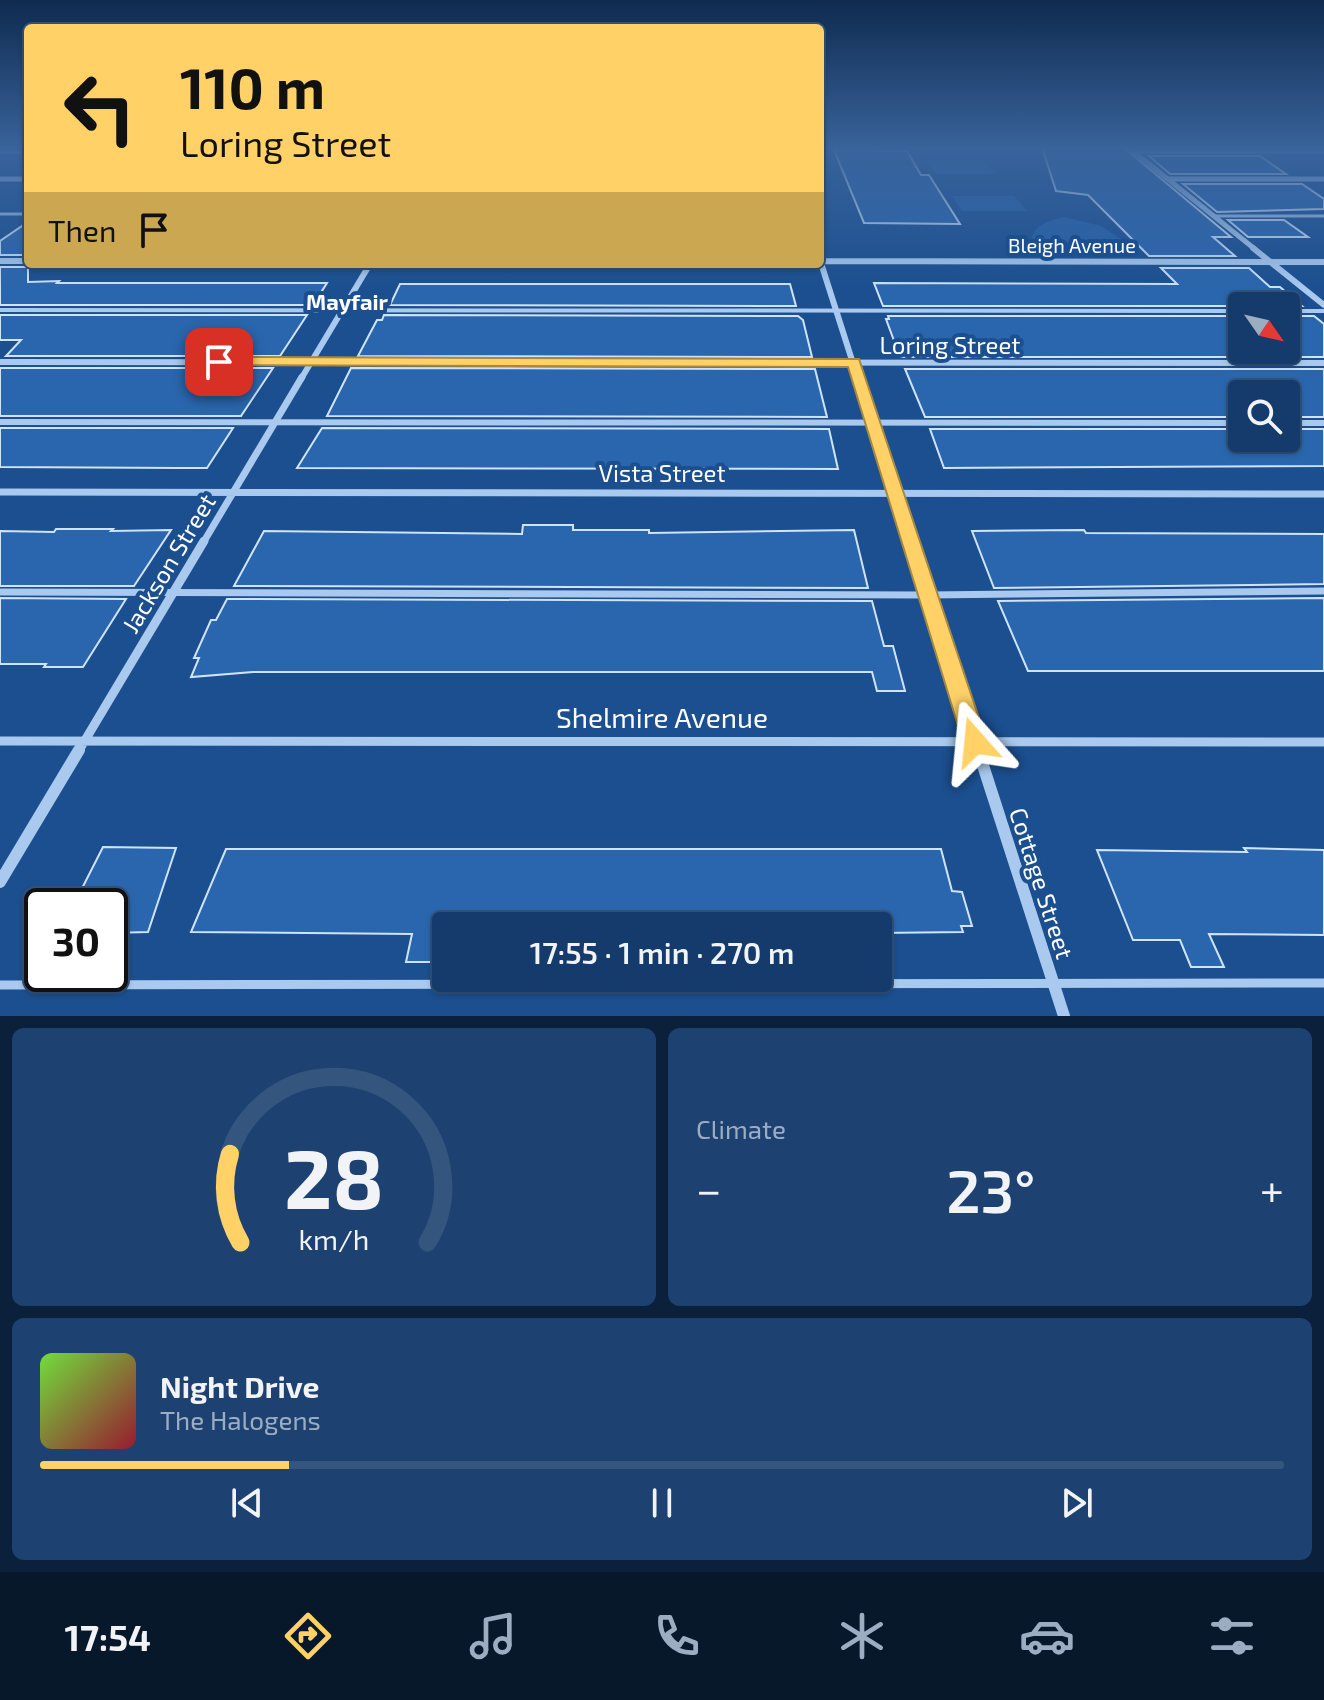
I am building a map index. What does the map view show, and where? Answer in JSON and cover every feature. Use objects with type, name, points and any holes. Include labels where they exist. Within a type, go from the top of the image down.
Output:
[{"type":"street","points":[[1186,194],[1324,308]]},
{"type":"street","points":[[0,261],[24,261]]},
{"type":"street","name":"Bleigh Avenue","points":[[824,261],[1324,262]]},
{"type":"street","name":"Jackson Street","points":[[0,882],[368,268]]},
{"type":"street","name":"Cottage Street","points":[[822,268],[1064,1016]]},
{"type":"street","name":"Loring Street","points":[[0,362],[1324,363]]},
{"type":"street","name":"Vista Street","points":[[0,492],[1324,494]]},
{"type":"street","name":"Shelmire Avenue","points":[[0,741],[1324,742]]},
{"type":"lane","points":[[0,214],[24,214]]},
{"type":"lane","points":[[1213,216],[1324,216]]},
{"type":"lane","points":[[1300,310],[1324,308]]},
{"type":"lane","points":[[0,310],[1228,311]]},
{"type":"lane","points":[[0,422],[1228,423]]},
{"type":"lane","points":[[1300,423],[1324,423]]},
{"type":"lane","points":[[0,592],[928,595],[1324,591]]},
{"type":"lane","points":[[0,985],[1324,983]]},
{"type":"shaded area","points":[[952,196],[1014,196],[1027,211],[962,211]]},
{"type":"shaded area","points":[[1064,217],[1101,226],[1127,243],[1031,242],[1038,227]]},
{"type":"building","points":[[852,194],[941,194],[960,224],[864,223]]},
{"type":"building","points":[[1083,194],[1180,194],[1231,237],[1213,237],[1235,256],[1149,256],[1088,195]]},
{"type":"building","points":[[1196,194],[1317,194],[1324,199],[1324,209],[1217,212]]},
{"type":"building","points":[[1228,220],[1284,220],[1308,237],[1248,237]]},
{"type":"building","points":[[24,225],[24,255],[0,255],[0,241]]},
{"type":"building","points":[[0,267],[28,268],[28,282],[327,283],[313,305],[0,305]]},
{"type":"building","points":[[1161,268],[1249,268],[1270,287],[1280,287],[1286,292],[1228,292],[1228,306],[883,306],[874,283],[1177,284]]},
{"type":"building","points":[[400,284],[790,284],[796,306],[390,305]]},
{"type":"building","points":[[0,315],[307,315],[280,356],[6,356],[21,340],[0,340]]},
{"type":"building","points":[[384,315],[798,316],[803,320],[812,357],[358,356],[377,320],[382,320]]},
{"type":"building","points":[[888,316],[1228,316],[1228,357],[900,357],[886,319],[889,319]]},
{"type":"building","points":[[1300,316],[1314,316],[1324,324],[1324,357],[1300,357]]},
{"type":"building","points":[[0,368],[273,368],[241,416],[0,416]]},
{"type":"building","points":[[351,368],[815,369],[827,417],[327,416]]},
{"type":"building","points":[[905,369],[1324,369],[1324,417],[1300,417],[1300,380],[1228,380],[1228,417],[925,417]]},
{"type":"building","points":[[0,428],[233,428],[207,468],[178,468],[0,467]]},
{"type":"building","points":[[322,428],[829,429],[838,469],[297,468]]},
{"type":"building","points":[[930,429],[1228,429],[1228,452],[1300,452],[1300,429],[1324,429],[1324,466],[944,468]]},
{"type":"building","points":[[523,525],[573,525],[573,530],[649,530],[649,533],[854,530],[868,588],[234,586],[264,531],[522,534]]},
{"type":"building","points":[[56,529],[171,530],[134,586],[0,586],[0,531],[54,532]]},
{"type":"building","points":[[1084,530],[1086,533],[1324,534],[1324,584],[994,588],[972,531]]},
{"type":"building","points":[[0,598],[126,599],[83,667],[44,667],[46,664],[0,664]]},
{"type":"building","points":[[1324,598],[1324,671],[1028,671],[998,601]]},
{"type":"building","points":[[227,599],[872,601],[884,646],[893,646],[905,691],[877,691],[872,672],[253,672],[191,677],[199,658],[194,658],[211,620],[216,620]]},
{"type":"building","points":[[103,847],[176,848],[148,932],[128,933],[128,888],[82,888]]},
{"type":"building","points":[[1244,848],[1324,850],[1324,935],[1209,934],[1224,967],[1191,967],[1180,940],[1133,940],[1097,850],[1247,852]]},
{"type":"building","points":[[226,849],[941,849],[952,891],[962,892],[972,926],[961,926],[963,932],[892,933],[892,912],[432,912],[432,962],[406,962],[412,934],[191,932]]},
{"type":"district","name":"Mayfair","points":[[347,301]]},
{"type":"route","points":[[219,362],[854,362],[975,742]]}]
